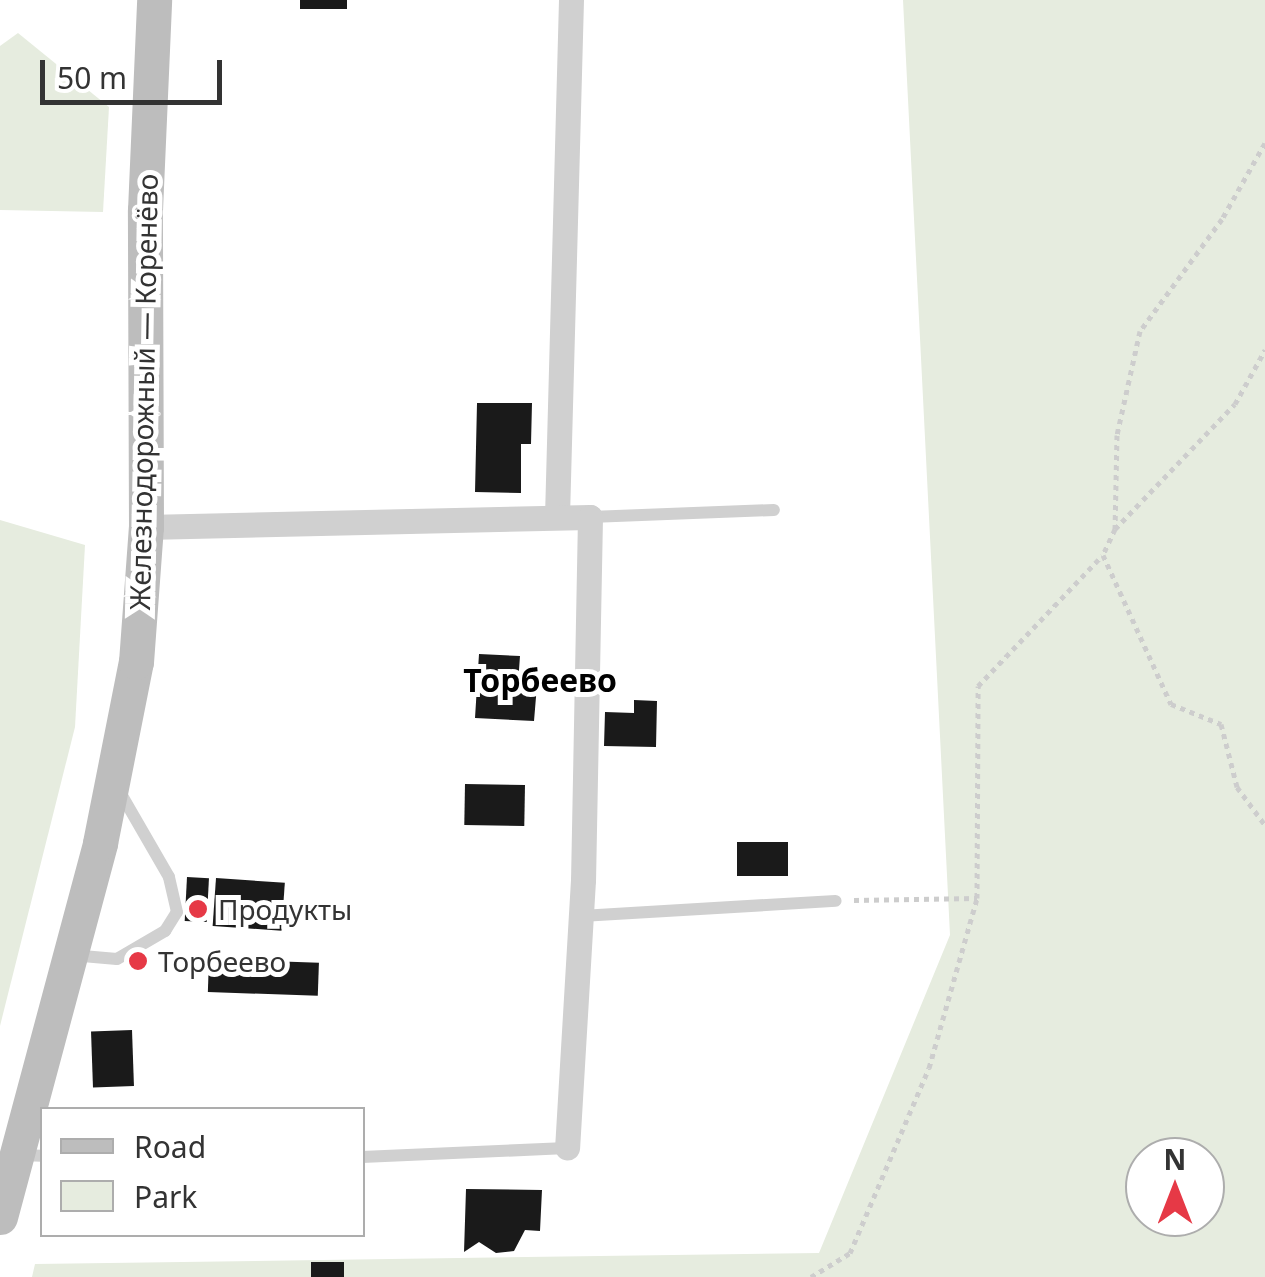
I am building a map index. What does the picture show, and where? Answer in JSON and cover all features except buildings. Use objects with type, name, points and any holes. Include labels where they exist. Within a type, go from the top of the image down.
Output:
[{"type":"main road","name":"Железнодорожный — Коренёво","points":[[68,954],[114,781],[136,662],[146,527],[146,193],[154,0]]},
{"type":"main road","points":[[0,1217],[30,1155],[68,954]]},
{"type":"street","points":[[557,516],[572,0]]},
{"type":"street","points":[[146,527],[590,517],[581,916],[567,1148]]},
{"type":"lane","points":[[590,517],[774,510]]},
{"type":"lane","points":[[68,954],[117,958],[165,931],[176,912],[170,877],[114,781]]},
{"type":"lane","points":[[581,916],[836,900]]},
{"type":"lane","points":[[365,1158],[567,1148]]},
{"type":"path","points":[[1115,529],[1116,435],[1140,331],[1222,219],[1265,143]]},
{"type":"path","points":[[811,1277],[850,1252],[929,1068],[977,898],[978,686],[1103,555],[1115,529],[1235,404],[1265,350]]},
{"type":"path","points":[[1103,555],[1171,704],[1222,724],[1237,787],[1265,825]]},
{"type":"path","points":[[836,900],[977,898]]},
{"type":"green space","points":[[903,0],[1265,0],[1265,1277],[32,1277],[35,1264],[819,1253],[950,935]]},
{"type":"green space","points":[[18,33],[109,107],[103,212],[0,210],[0,46]]},
{"type":"green space","points":[[0,520],[85,545],[75,727],[0,1026]]},
{"type":"place","name":"Продукты","points":[[198,909]]},
{"type":"place","name":"Торбеево","points":[[138,961]]},
{"type":"district","name":"Торбеево","points":[[540,680]]}]
